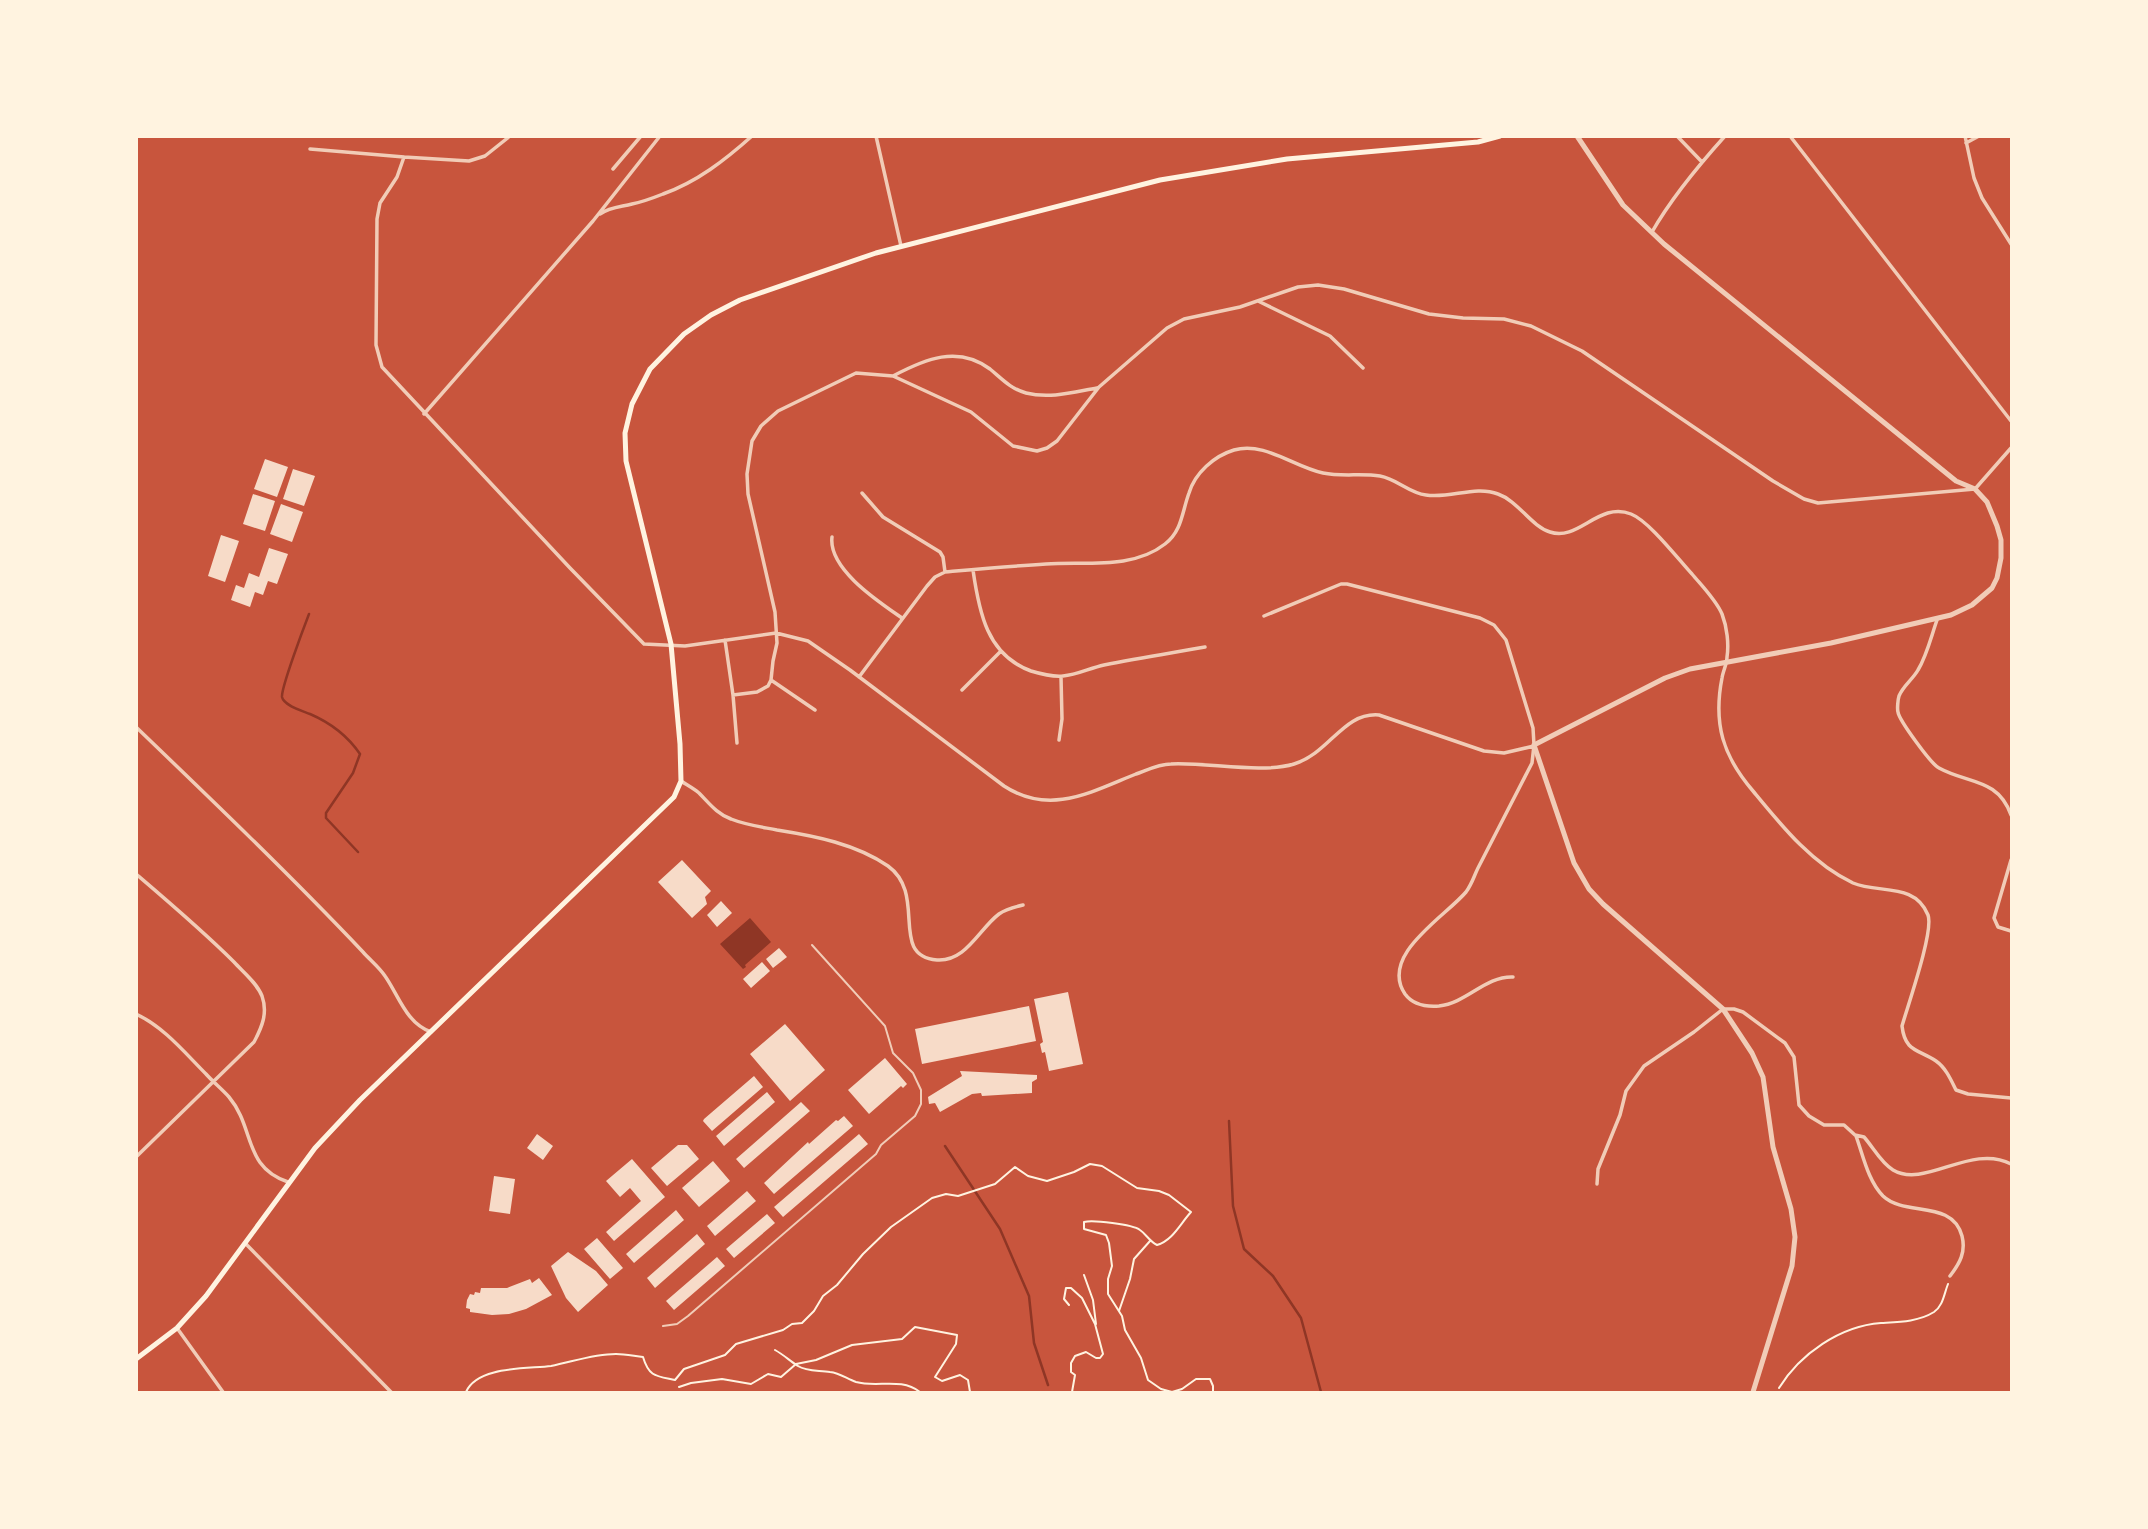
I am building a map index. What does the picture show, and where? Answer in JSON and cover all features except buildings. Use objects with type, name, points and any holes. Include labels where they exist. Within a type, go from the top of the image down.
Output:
[{"type":"main road","points":[[136,1359],[177,1328],[206,1296],[288,1182],[324,1138],[674,797],[681,781],[671,645],[626,461],[625,433],[632,404],[650,369],[684,334],[711,315],[740,300],[876,253],[1160,180],[1287,159],[1478,142],[1500,136]]},
{"type":"street","points":[[310,149],[470,161],[485,156],[510,136]]},
{"type":"street","points":[[613,169],[641,136]]},
{"type":"street","points":[[424,414],[593,221],[660,136]]},
{"type":"street","points":[[593,221],[609,208],[631,205],[667,193],[701,176],[729,157],[751,136]]},
{"type":"street","points":[[876,136],[901,246]]},
{"type":"street","points":[[404,157],[397,177],[380,203],[377,219],[376,345],[382,367],[644,644],[685,646],[776,633],[793,636],[811,643],[859,677],[1008,789],[1039,800],[1068,800],[1163,765],[1285,766],[1297,763],[1317,753],[1348,724],[1367,715],[1380,715],[1484,751],[1504,753],[1534,745],[1690,668],[1831,643],[1938,618],[1982,599],[1992,588],[2001,558],[2001,540],[1987,502],[1975,489],[1956,481],[1652,232],[1623,205],[1577,136]]},
{"type":"street","points":[[1677,136],[1702,162]]},
{"type":"street","points":[[1652,232],[1662,214],[1725,136]]},
{"type":"street","points":[[1790,136],[2011,421]]},
{"type":"street","points":[[1965,136],[1974,178],[1982,198],[2011,244]]},
{"type":"street","points":[[1966,143],[1979,136]]},
{"type":"street","points":[[733,695],[761,690],[768,686],[777,643],[775,612],[748,494],[753,437],[778,411],[853,374],[861,372],[892,376],[971,412],[1013,446],[1033,450],[1047,448],[1057,441],[1099,387],[1167,328],[1184,319],[1240,307],[1298,286],[1318,285],[1344,289],[1429,314],[1504,319],[1531,326],[1581,351],[1773,481],[1804,499],[1818,503],[1975,489],[2011,448]]},
{"type":"street","points":[[1258,301],[1330,336],[1363,368]]},
{"type":"street","points":[[892,376],[929,358],[957,356],[970,358],[983,365],[1011,387],[1025,393],[1053,395],[1099,387]]},
{"type":"street","points":[[859,677],[902,618],[935,578],[945,572],[1048,563],[1107,562],[1150,553],[1164,545],[1181,522],[1190,488],[1206,467],[1230,451],[1256,449],[1320,472],[1386,478],[1427,496],[1484,491],[1499,494],[1542,528],[1556,533],[1567,533],[1610,511],[1631,514],[1652,531],[1717,606],[1725,626],[1727,660],[1718,715],[1723,744],[1738,774],[1775,818],[1820,863],[1856,884],[1904,892],[1919,900],[1930,918],[1928,937],[1902,1026],[1904,1040],[1916,1052],[1936,1062],[1947,1073],[1956,1090],[1968,1094],[2011,1098]]},
{"type":"street","points":[[862,493],[883,517],[940,552],[945,563],[945,572]]},
{"type":"street","points":[[832,537],[834,553],[860,586],[902,618]]},
{"type":"street","points":[[973,570],[982,619],[992,639],[1013,662],[1028,670],[1061,677],[1105,665],[1205,647]]},
{"type":"street","points":[[1264,616],[1341,584],[1347,584],[1488,622],[1494,625],[1506,640],[1533,728],[1534,745],[1530,770],[1471,885],[1406,951],[1399,969],[1404,993],[1416,1004],[1424,1006],[1455,1002],[1498,978],[1513,977]]},
{"type":"street","points":[[1938,618],[1925,658],[1917,674],[1899,696],[1898,713],[1931,763],[1940,769],[1988,785],[2007,801],[2011,815]]},
{"type":"street","points":[[725,640],[737,743]]},
{"type":"street","points":[[962,690],[1001,651]]},
{"type":"street","points":[[1059,740],[1062,719],[1061,677]]},
{"type":"street","points":[[771,680],[815,710]]},
{"type":"street","points":[[136,727],[341,928],[384,974],[419,1028],[431,1032]]},
{"type":"street","points":[[1534,745],[1574,863],[1589,889],[1723,1009],[1752,1053],[1763,1077],[1773,1147],[1791,1209],[1795,1237],[1792,1266],[1753,1392]]},
{"type":"street","points":[[681,781],[696,790],[717,812],[728,818],[827,839],[886,865],[900,877],[907,894],[911,941],[917,951],[929,959],[953,958],[997,915],[1023,905]]},
{"type":"street","points":[[2011,860],[1994,918],[1998,927],[2011,931]]},
{"type":"street","points":[[136,874],[212,940],[250,979],[261,994],[264,1008],[263,1026],[254,1042],[136,1157]]},
{"type":"street","points":[[1597,1184],[1598,1169],[1620,1115],[1626,1091],[1644,1066],[1723,1009],[1743,1012],[1785,1043],[1794,1057],[1799,1105],[1808,1116],[1825,1125],[1843,1125],[1865,1138],[1890,1168],[1905,1174],[1915,1174],[1985,1157],[2000,1158],[2011,1164]]},
{"type":"street","points":[[136,1014],[162,1030],[229,1097],[241,1116],[256,1156],[264,1169],[276,1178],[288,1182]]},
{"type":"street","points":[[1856,1135],[1875,1185],[1884,1196],[1897,1205],[1937,1211],[1950,1217],[1959,1227],[1964,1245],[1961,1260],[1950,1276]]},
{"type":"street","points":[[245,1243],[391,1392]]},
{"type":"street","points":[[177,1328],[223,1392]]},
{"type":"lane","points":[[663,1326],[675,1324],[688,1316],[876,1154],[881,1146],[912,1119],[920,1107],[923,1096],[918,1081],[893,1053],[885,1026],[812,945]]},
{"type":"path","points":[[466,1392],[476,1380],[503,1369],[550,1366],[614,1354],[643,1357],[647,1370],[675,1380],[684,1369],[725,1355],[736,1344],[802,1323],[814,1311],[823,1296],[837,1285],[863,1254],[902,1219],[932,1198],[946,1194],[958,1196],[995,1184],[1015,1167],[1028,1176],[1047,1181],[1090,1164],[1102,1166],[1137,1188],[1169,1195],[1191,1212],[1177,1232],[1157,1245],[1131,1225],[1091,1220],[1084,1222],[1084,1229],[1106,1235],[1112,1266],[1108,1279],[1108,1294],[1122,1316],[1125,1330],[1141,1358],[1148,1380],[1172,1392],[1182,1389],[1196,1379],[1205,1378],[1210,1379],[1213,1392]]},
{"type":"path","points":[[1119,1312],[1134,1259],[1150,1241]]},
{"type":"path","points":[[1072,1392],[1075,1376],[1071,1372],[1071,1363],[1075,1356],[1086,1352],[1100,1358],[1103,1354],[1093,1300],[1084,1275]]},
{"type":"path","points":[[1779,1388],[1788,1373],[1806,1356],[1841,1333],[1861,1326],[1927,1316],[1936,1311],[1950,1276]]},
{"type":"path","points":[[1069,1305],[1064,1299],[1066,1288],[1071,1288],[1082,1298],[1097,1329]]},
{"type":"path","points":[[679,1387],[722,1379],[751,1384],[768,1374],[781,1377],[796,1364],[817,1360],[852,1345],[902,1339],[915,1326],[957,1335],[956,1344],[935,1377],[942,1381],[960,1375],[968,1380],[970,1392]]},
{"type":"path","points":[[775,1350],[798,1367],[837,1374],[854,1381],[890,1382],[913,1387],[920,1392]]},
{"type":"shaded area","points":[[750,918],[771,942],[743,969],[720,944]]},
{"type":"waterway","points":[[309,614],[282,697],[290,706],[338,730],[360,754],[353,773],[326,813],[326,818],[358,852]]},
{"type":"waterway","points":[[1229,1121],[1233,1206],[1244,1249],[1273,1276],[1301,1318],[1321,1392]]},
{"type":"waterway","points":[[945,1146],[1000,1229],[1029,1296],[1034,1343],[1048,1385]]}]
